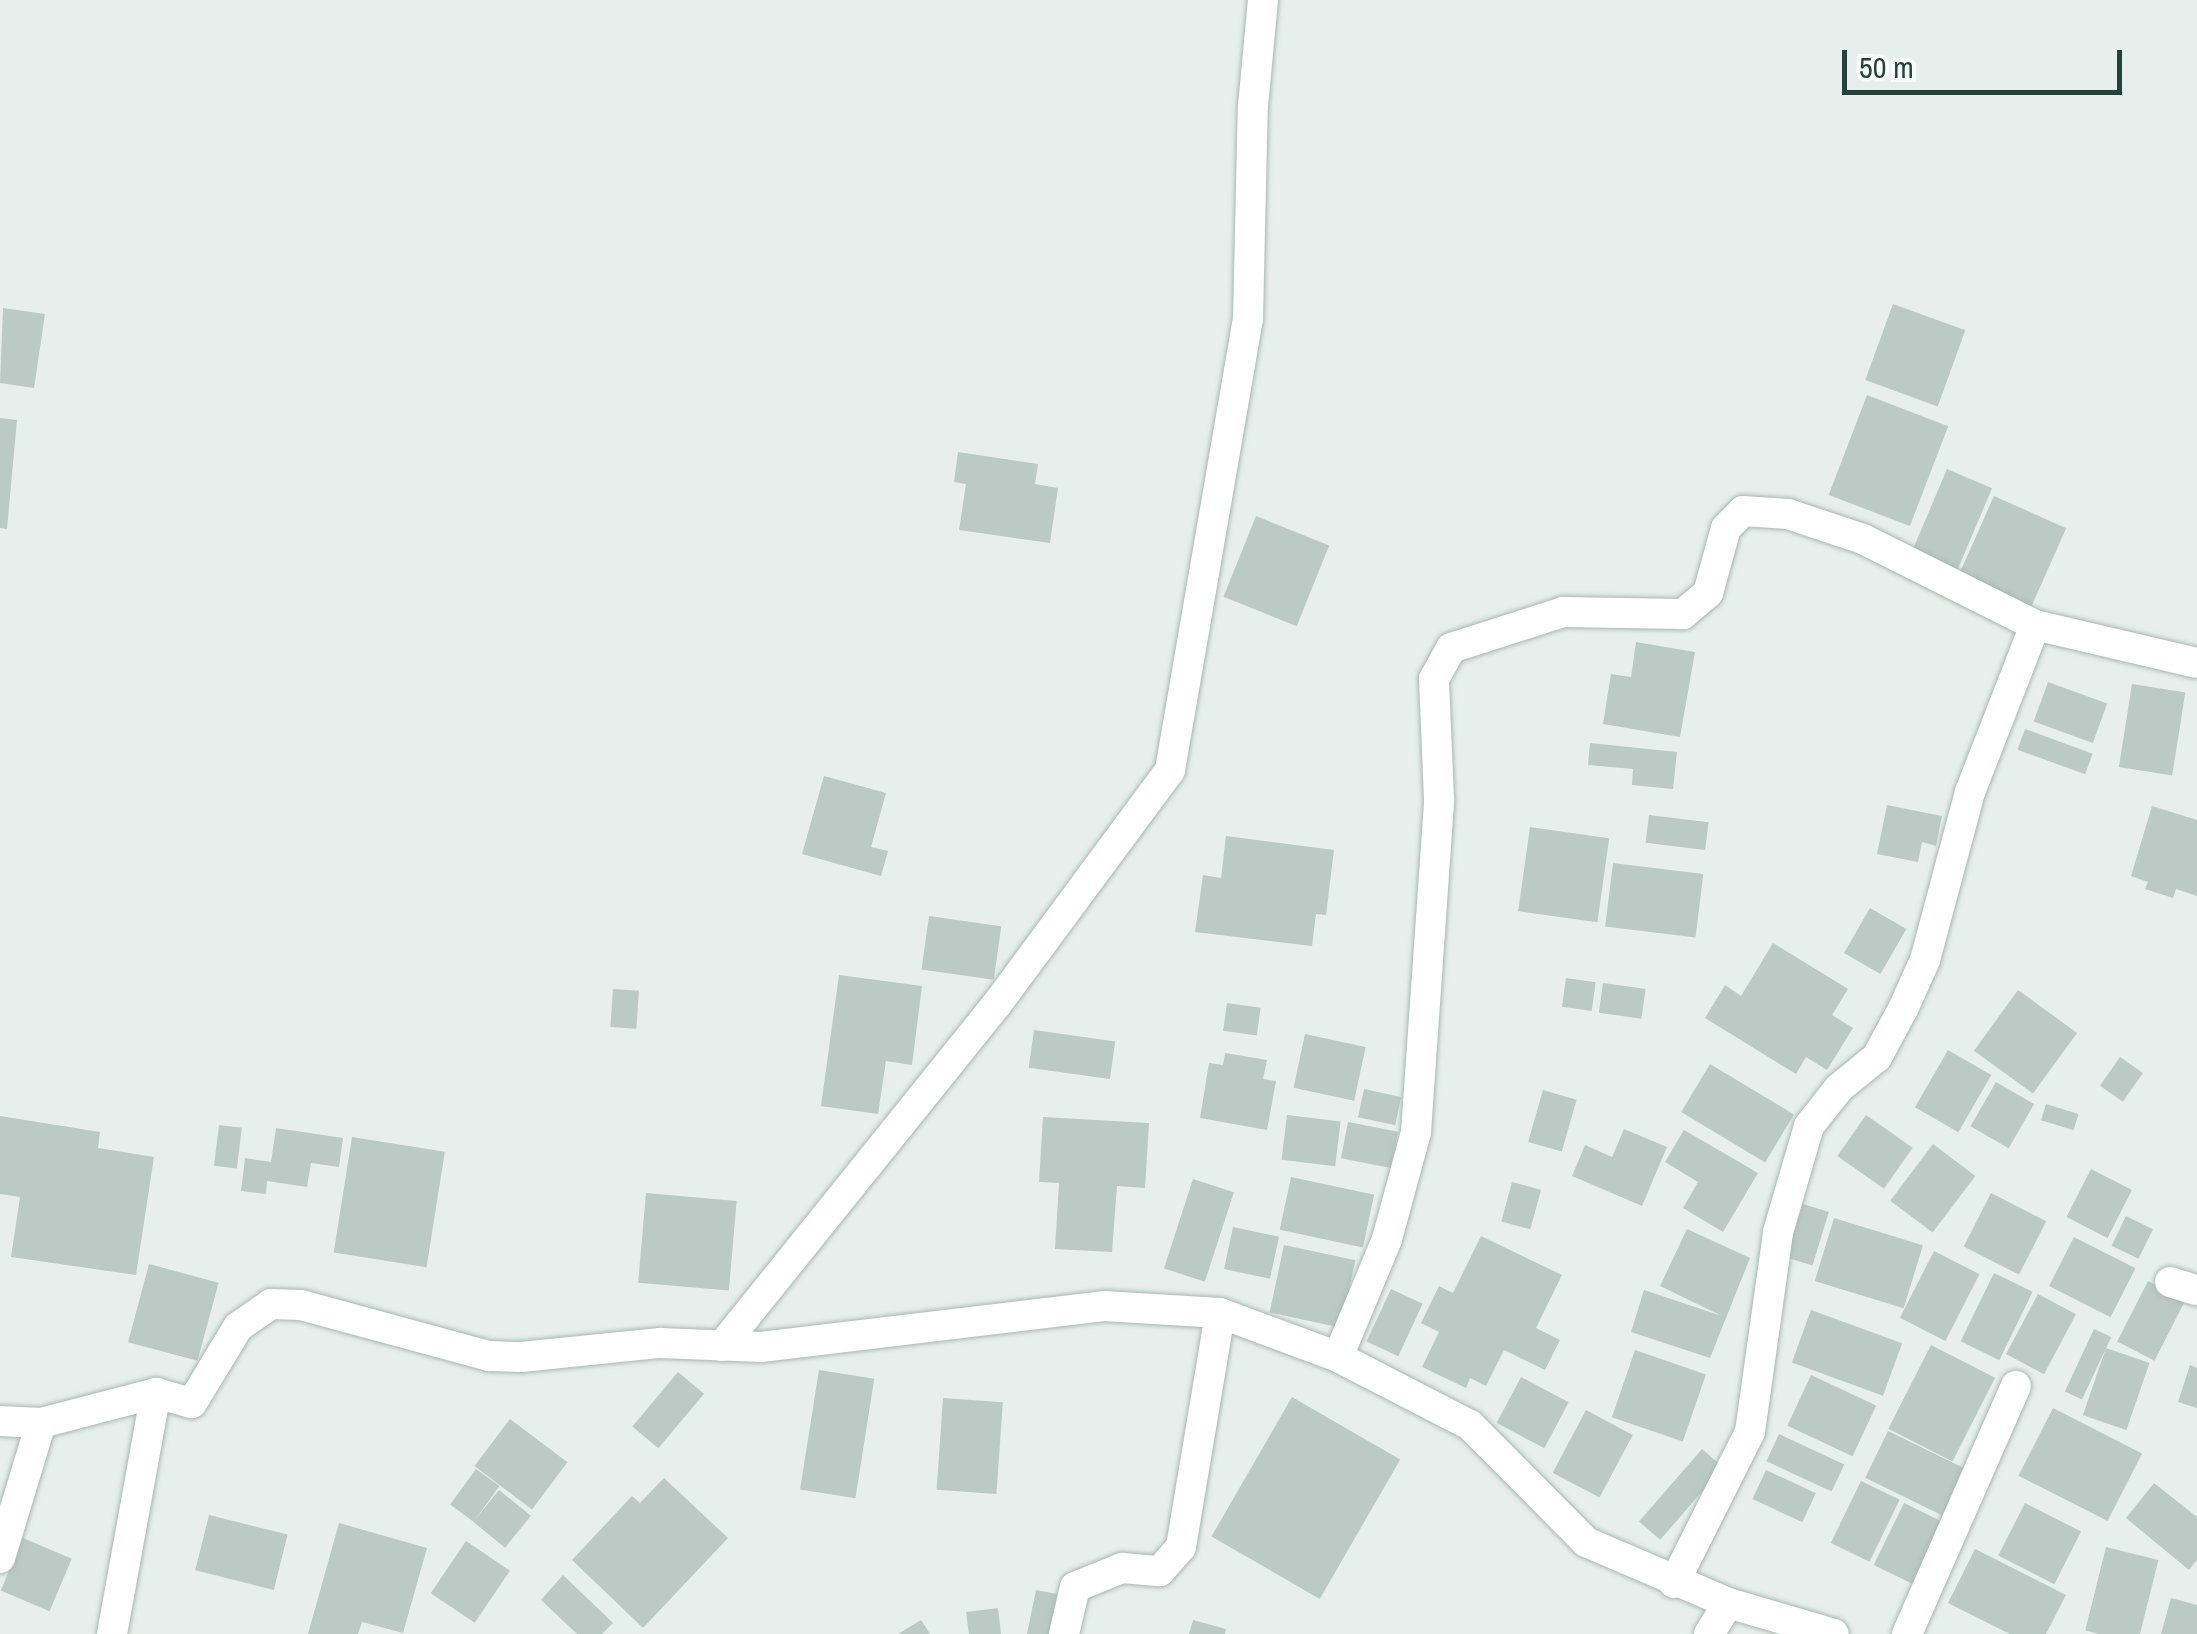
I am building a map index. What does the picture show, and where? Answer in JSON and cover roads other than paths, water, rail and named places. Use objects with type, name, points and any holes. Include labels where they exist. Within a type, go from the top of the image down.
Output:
[{"type":"street","points":[[722,1346],[973,1034],[1170,770],[1248,319],[1264,0]]},
{"type":"street","points":[[1338,1357],[1387,1238],[1416,1132],[1439,800],[1434,679],[1450,648],[1460,640],[1563,612],[1682,614],[1708,594],[1726,528],[1743,512],[1788,514],[1864,539],[2035,625],[2197,662]]},
{"type":"street","points":[[1674,1583],[1750,1432],[1778,1232],[1809,1126],[1838,1088],[1877,1057],[1904,1009],[1925,960],[1970,792],[2035,625]]},
{"type":"street","points":[[0,1421],[40,1423],[156,1393],[192,1403],[238,1326],[272,1304],[301,1305],[489,1356],[660,1343],[722,1346],[1104,1306],[1220,1314],[1338,1357],[1470,1426],[1586,1542],[1674,1583],[1834,1634]]},
{"type":"street","points":[[1064,1634],[1075,1587],[1122,1568],[1160,1571],[1181,1547],[1220,1314]]},
{"type":"street","points":[[1907,1634],[2016,1386]]},
{"type":"street","points":[[112,1634],[156,1393]]},
{"type":"street","points":[[0,1558],[40,1423]]},
{"type":"street","points":[[1709,1634],[1728,1603]]}]
